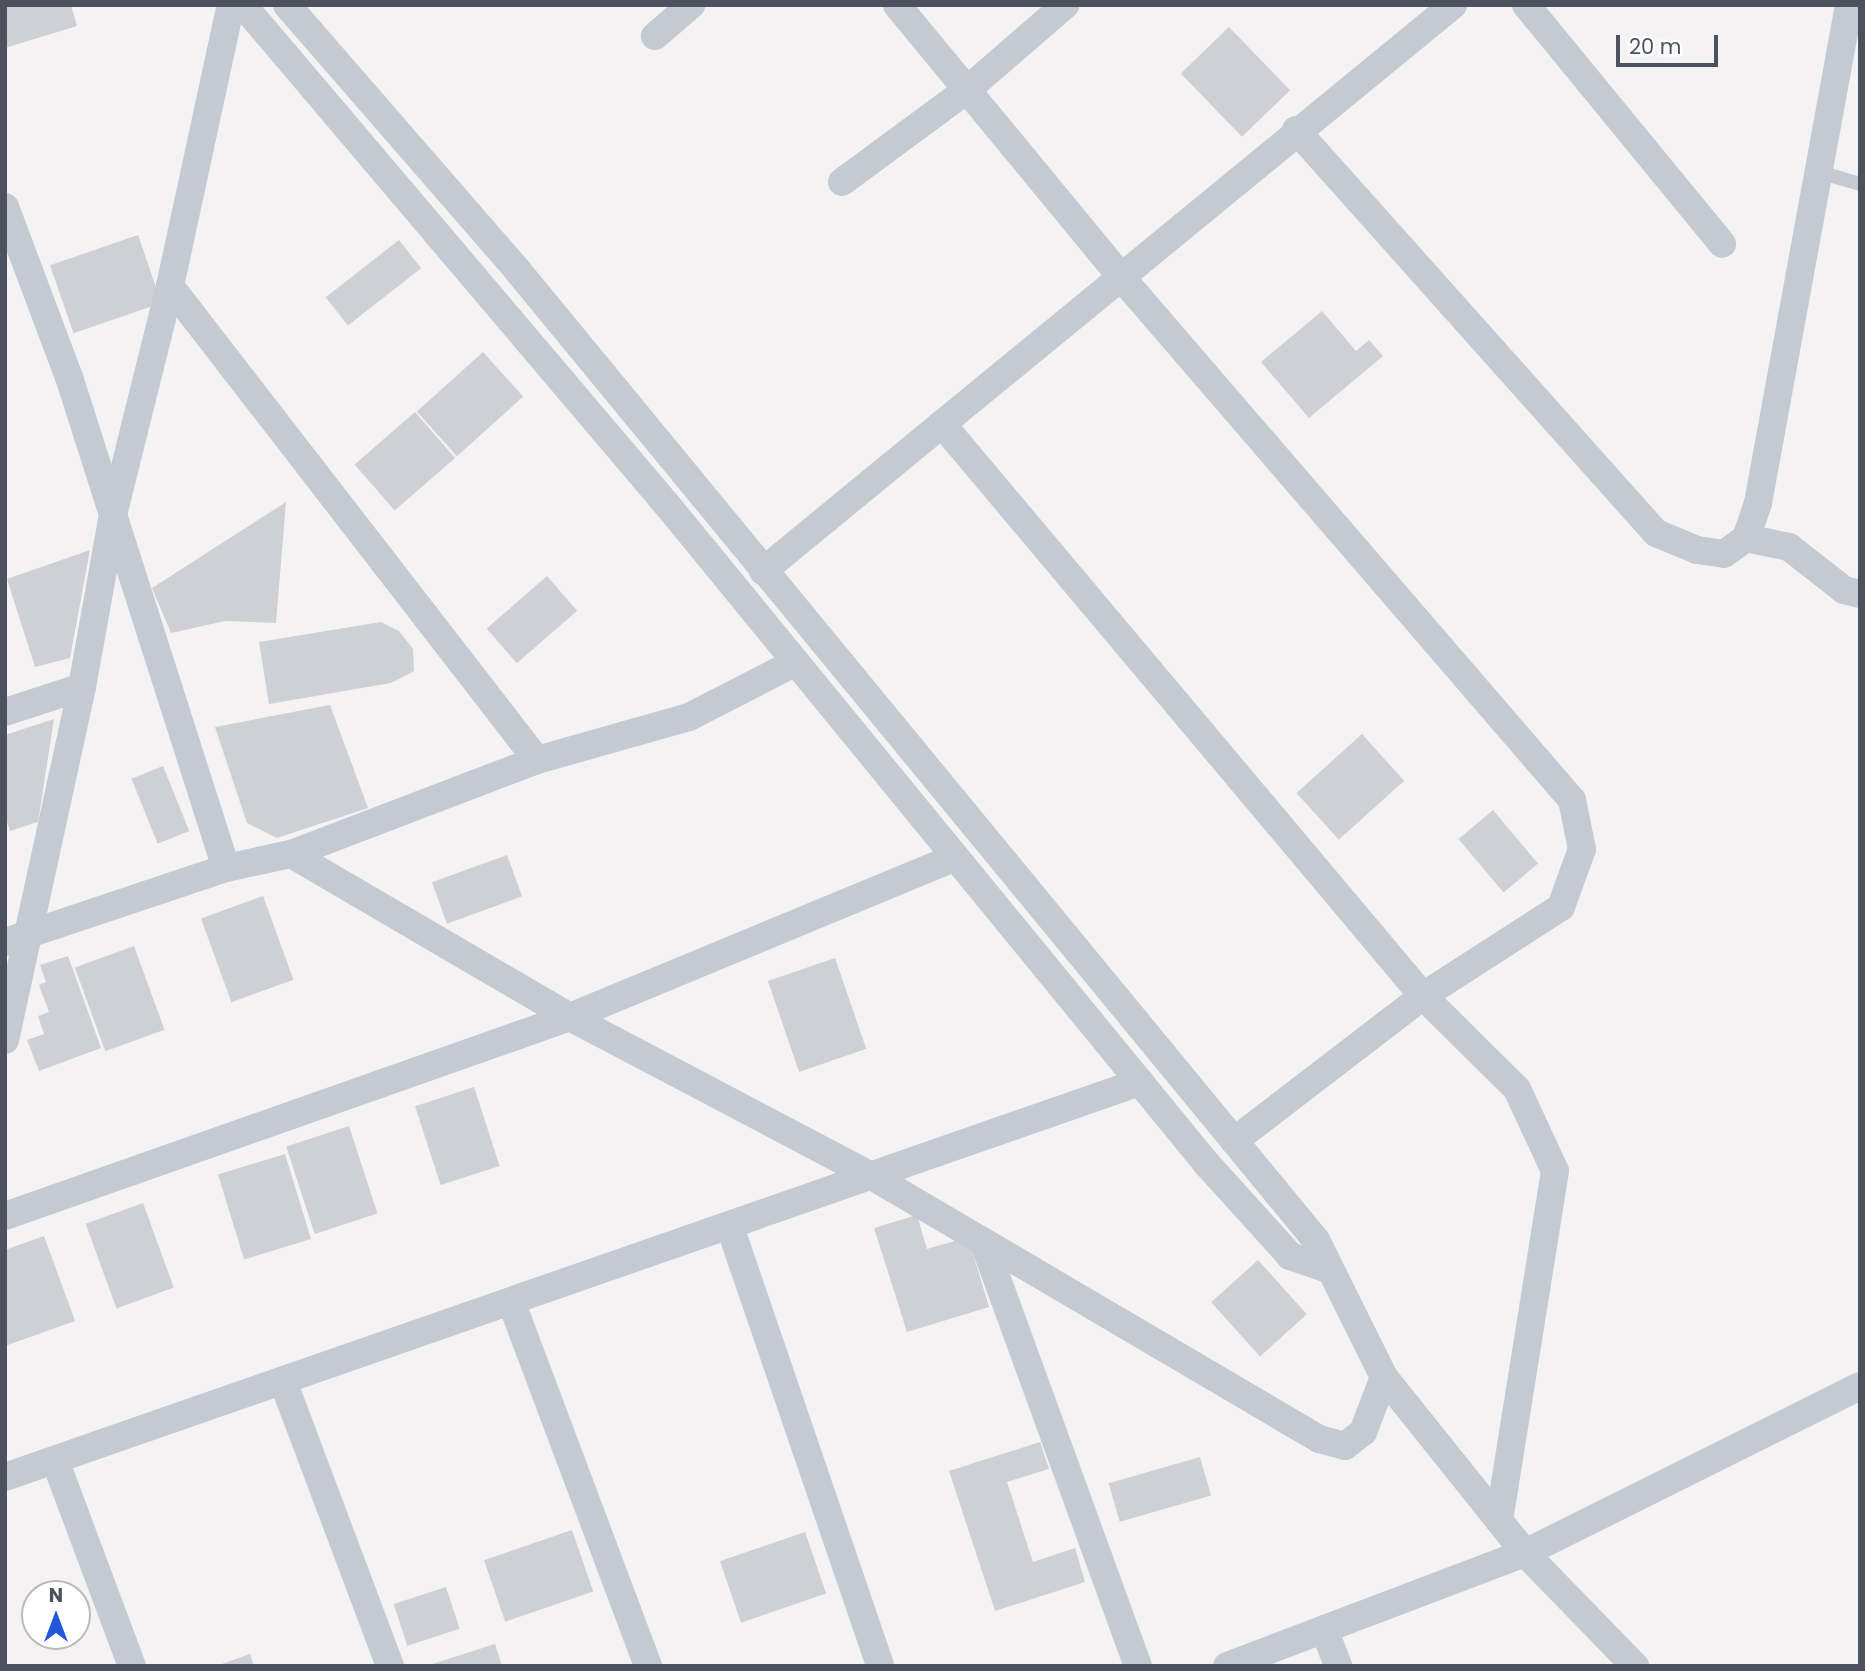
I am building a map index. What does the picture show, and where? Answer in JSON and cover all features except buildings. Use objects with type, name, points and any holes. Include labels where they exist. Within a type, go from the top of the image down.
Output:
[{"type":"street","points":[[5,1040],[17,938],[82,687],[113,515],[170,286],[231,5]]},
{"type":"street","points":[[243,5],[270,36],[301,79],[431,223],[1140,1082],[1290,1256],[1327,1269]]},
{"type":"street","points":[[655,36],[691,5]]},
{"type":"street","points":[[897,5],[1121,276],[1572,800],[1582,849],[1561,907],[1423,996],[1234,1141]]},
{"type":"street","points":[[842,182],[967,90],[1065,5]]},
{"type":"street","points":[[763,571],[1296,130],[1453,5]]},
{"type":"street","points":[[1526,5],[1722,244]]},
{"type":"street","points":[[1296,130],[1656,533],[1697,550],[1724,554],[1746,538],[1758,503],[1819,172],[1851,43],[1849,5]]},
{"type":"street","points":[[270,36],[297,9],[519,271],[763,571],[1316,1240],[1327,1269],[1384,1377],[1525,1553],[1635,1666]]},
{"type":"street","points":[[5,207],[69,377],[226,868]]},
{"type":"street","points":[[170,286],[537,760]]},
{"type":"street","points":[[942,424],[1423,996],[1517,1089],[1555,1171],[1499,1521]]},
{"type":"street","points":[[1746,538],[1789,547],[1844,590],[1860,594]]},
{"type":"street","points":[[17,938],[226,868],[291,854],[537,760],[689,717],[796,662]]},
{"type":"street","points":[[5,712],[82,687]]},
{"type":"street","points":[[291,854],[570,1017],[870,1175],[1319,1439],[1345,1446],[1363,1432],[1384,1377]]},
{"type":"street","points":[[5,1216],[570,1017],[954,858]]},
{"type":"street","points":[[5,1478],[284,1384],[870,1175],[1140,1082]]},
{"type":"street","points":[[730,1227],[880,1666]]},
{"type":"street","points":[[984,1242],[1138,1666]]},
{"type":"street","points":[[512,1304],[648,1666]]},
{"type":"street","points":[[284,1384],[390,1666]]},
{"type":"street","points":[[1227,1666],[1525,1553],[1860,1386]]},
{"type":"street","points":[[56,1462],[126,1664]]},
{"type":"street","points":[[1324,1629],[1338,1666]]},
{"type":"lane","points":[[1819,172],[1860,184]]}]
